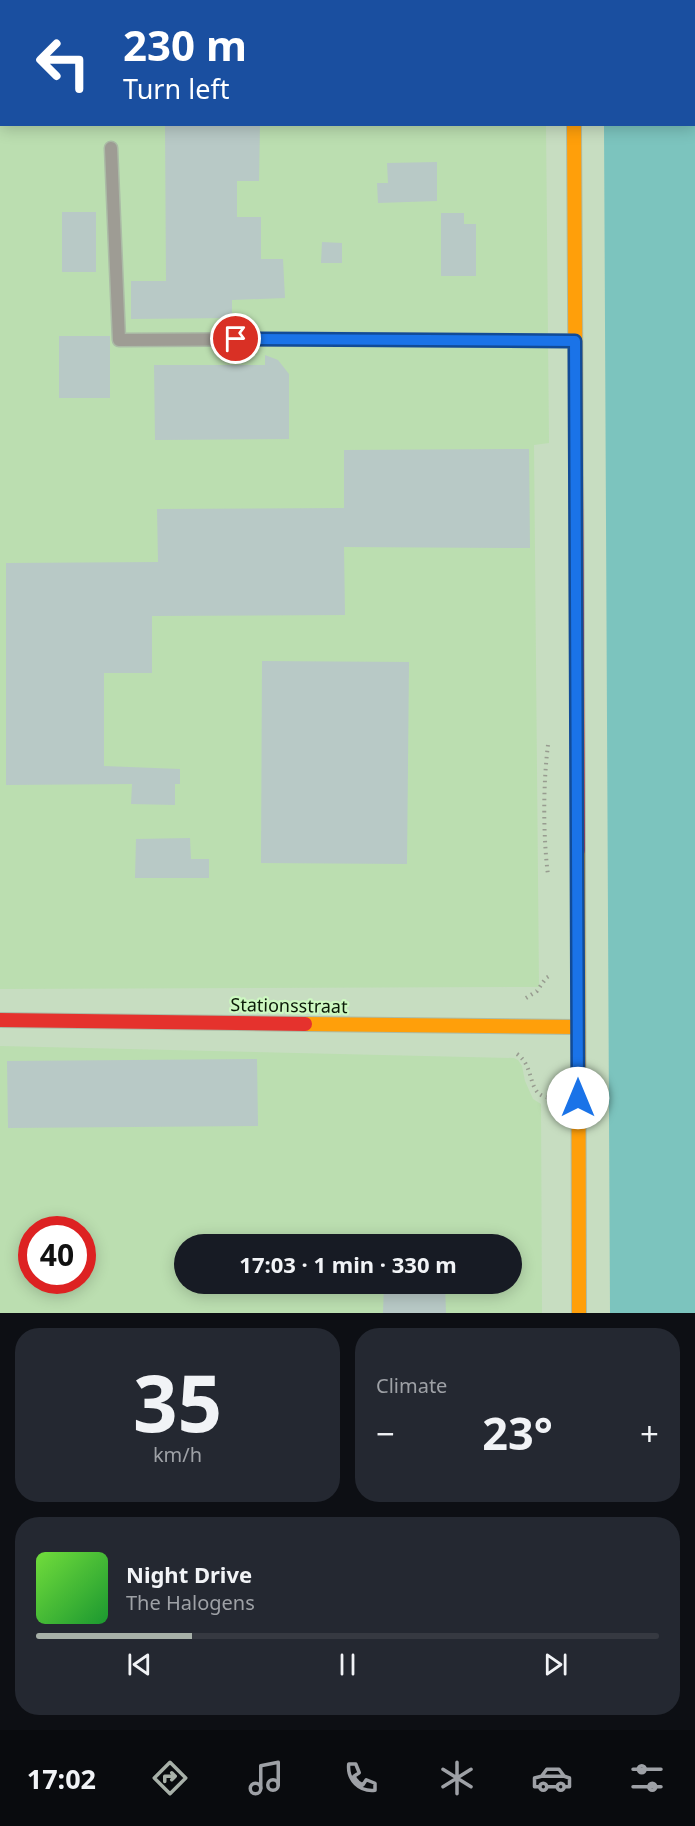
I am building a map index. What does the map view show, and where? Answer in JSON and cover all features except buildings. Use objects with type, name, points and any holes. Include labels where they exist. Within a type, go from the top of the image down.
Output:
[{"type":"street","points":[[574,126],[579,1313]]},
{"type":"street","name":"Stationsstraat","points":[[0,1020],[577,1027]]},
{"type":"lane","points":[[111,148],[119,340],[575,341]]},
{"type":"shaded area","points":[[0,126],[546,126],[549,443],[534,445],[539,987],[0,989]]},
{"type":"shaded area","points":[[0,1046],[514,1058],[522,1066],[525,1081],[533,1099],[541,1104],[542,1313],[0,1313]]},
{"type":"water","points":[[604,126],[695,126],[695,1313],[610,1313]]},
{"type":"traffic: slow","points":[[574,126],[576,474]]},
{"type":"traffic: slow","points":[[578,850],[579,1313]]},
{"type":"traffic: slow","points":[[305,1024],[577,1027]]},
{"type":"traffic: jam","points":[[576,474],[578,850]]},
{"type":"traffic: jam","points":[[0,1020],[305,1024]]},
{"type":"route","points":[[236,339],[575,341],[578,1098]]}]
